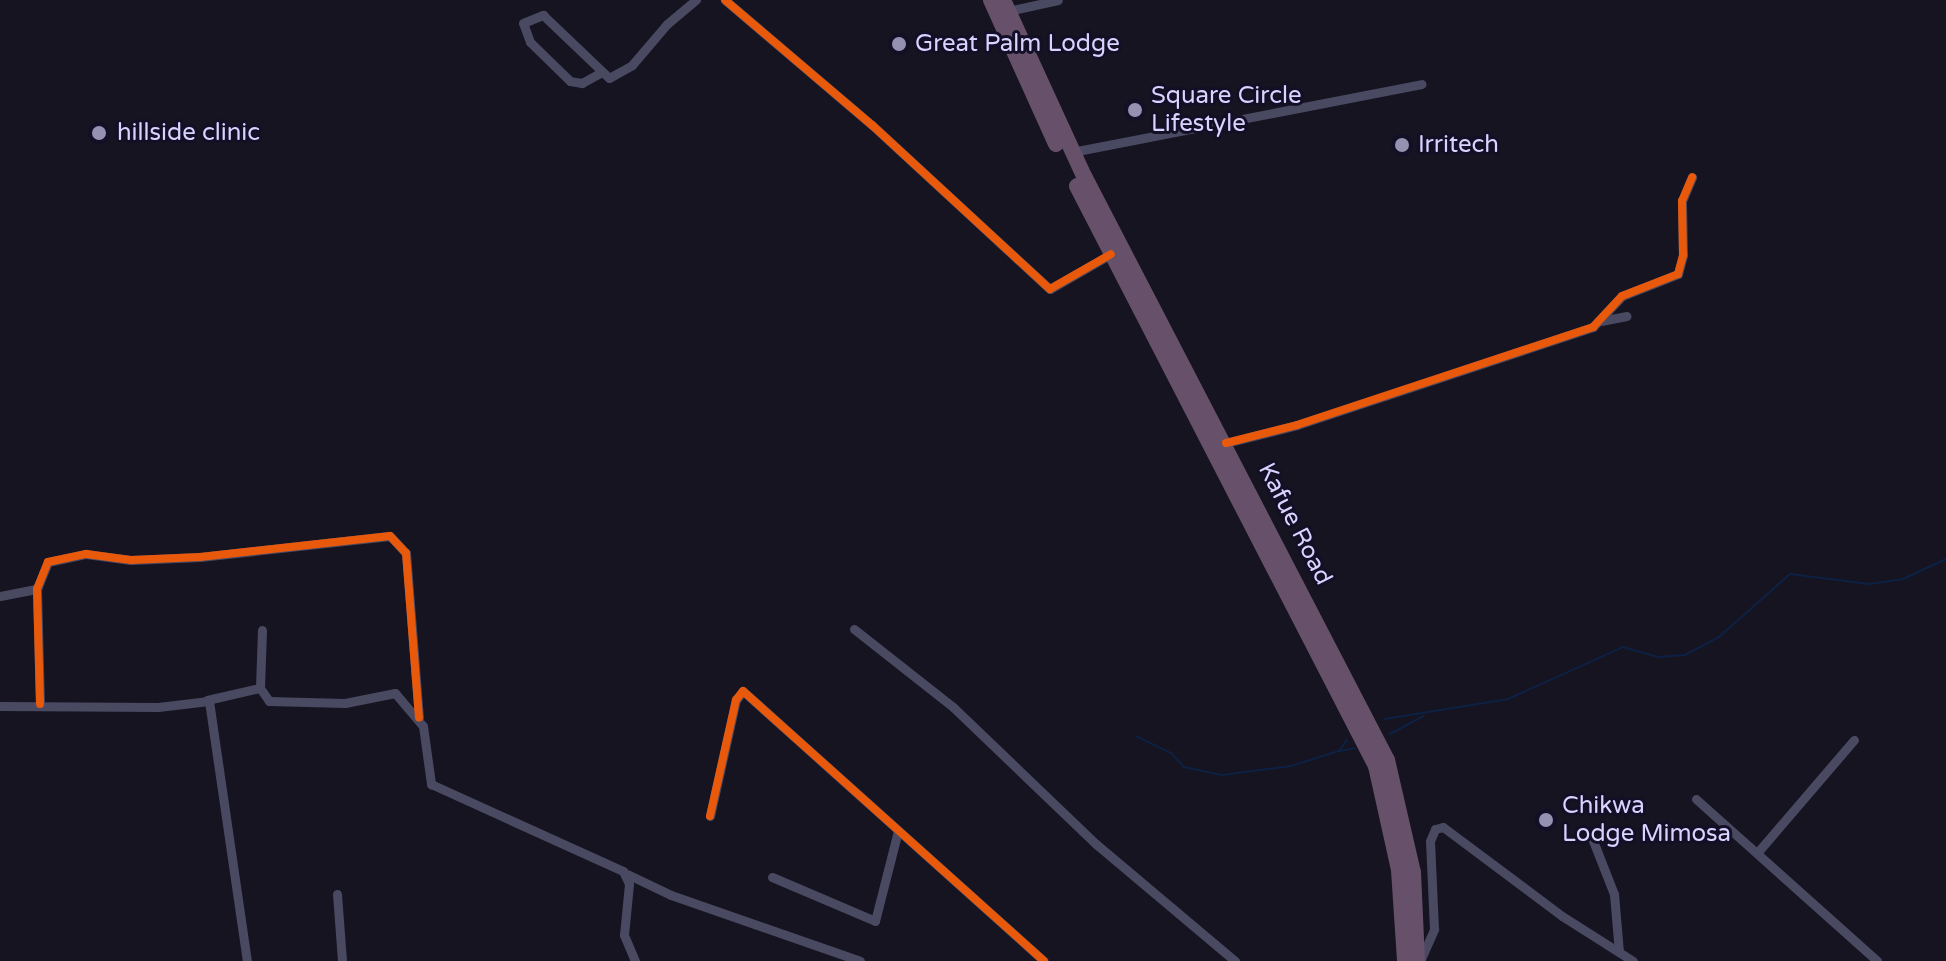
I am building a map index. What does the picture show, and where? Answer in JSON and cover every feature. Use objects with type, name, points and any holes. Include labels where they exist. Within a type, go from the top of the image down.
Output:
[{"type":"highway","name":"Kafue Road","points":[[991,0],[1111,254],[1376,766],[1399,870],[1405,961]]},
{"type":"highway","name":"Kafue Road","points":[[1006,5],[1072,152],[1226,443],[1387,760],[1409,850],[1419,961]]},
{"type":"street","points":[[600,73],[582,83],[570,81],[530,42],[523,23],[543,15],[600,73],[609,78],[623,72],[696,0]]},
{"type":"street","points":[[725,0],[872,125],[1050,289],[1111,254]]},
{"type":"street","points":[[1006,5],[1058,0]]},
{"type":"street","points":[[1072,152],[1421,84]]},
{"type":"street","points":[[1226,443],[1309,421],[1589,330],[1622,296],[1678,274],[1683,255],[1682,201],[1692,177]]},
{"type":"street","points":[[1601,321],[1627,316]]},
{"type":"street","points":[[40,704],[37,589],[42,567],[71,556],[200,557],[390,536],[406,553],[419,717],[431,784],[671,895],[860,961]]},
{"type":"street","points":[[0,596],[37,589]]},
{"type":"street","points":[[854,629],[953,707],[1096,844],[1235,961]]},
{"type":"street","points":[[262,630],[260,688],[265,698],[283,703],[352,702],[393,693],[419,717]]},
{"type":"street","points":[[0,706],[158,707],[260,688]]},
{"type":"street","points":[[710,816],[736,700],[743,691],[1044,961]]},
{"type":"street","points":[[207,700],[247,961]]},
{"type":"street","points":[[1757,853],[1854,740]]},
{"type":"street","points":[[1696,799],[1877,961]]},
{"type":"street","points":[[1419,961],[1434,929],[1430,841],[1438,828],[1455,833],[1534,896],[1633,961]]},
{"type":"street","points":[[772,877],[875,921],[898,831]]},
{"type":"street","points":[[1592,838],[1614,894],[1619,952]]},
{"type":"street","points":[[627,874],[624,935],[635,961]]},
{"type":"street","points":[[337,894],[342,961]]},
{"type":"waterway","points":[[1385,719],[1508,699],[1623,647],[1657,657],[1685,655],[1719,637],[1790,574],[1869,584],[1903,579],[1946,559]]},
{"type":"waterway","points":[[1390,734],[1424,716]]},
{"type":"waterway","points":[[1136,736],[1171,753],[1184,767],[1222,775],[1291,766],[1339,751],[1347,740]]},
{"type":"waterway","points":[[1340,751],[1355,748]]},
{"type":"cycle path","points":[[725,0],[872,125],[1050,289],[1111,254]]},
{"type":"cycle path","points":[[1226,443],[1297,425],[1593,327],[1622,296],[1678,274],[1683,255],[1682,201],[1692,177]]},
{"type":"cycle path","points":[[40,704],[37,589],[48,562],[86,554],[131,560],[200,557],[390,536],[406,553],[419,717]]},
{"type":"cycle path","points":[[710,816],[736,700],[743,691],[1044,961]]},
{"type":"place","name":"Great Palm Lodge","points":[[899,44]]},
{"type":"place","name":"Square Circle Lifestyle","points":[[1135,110]]},
{"type":"place","name":"hillside clinic","points":[[99,133]]},
{"type":"place","name":"Irritech","points":[[1402,145]]},
{"type":"place","name":"Chikwa Lodge Mimosa","points":[[1546,820]]}]
